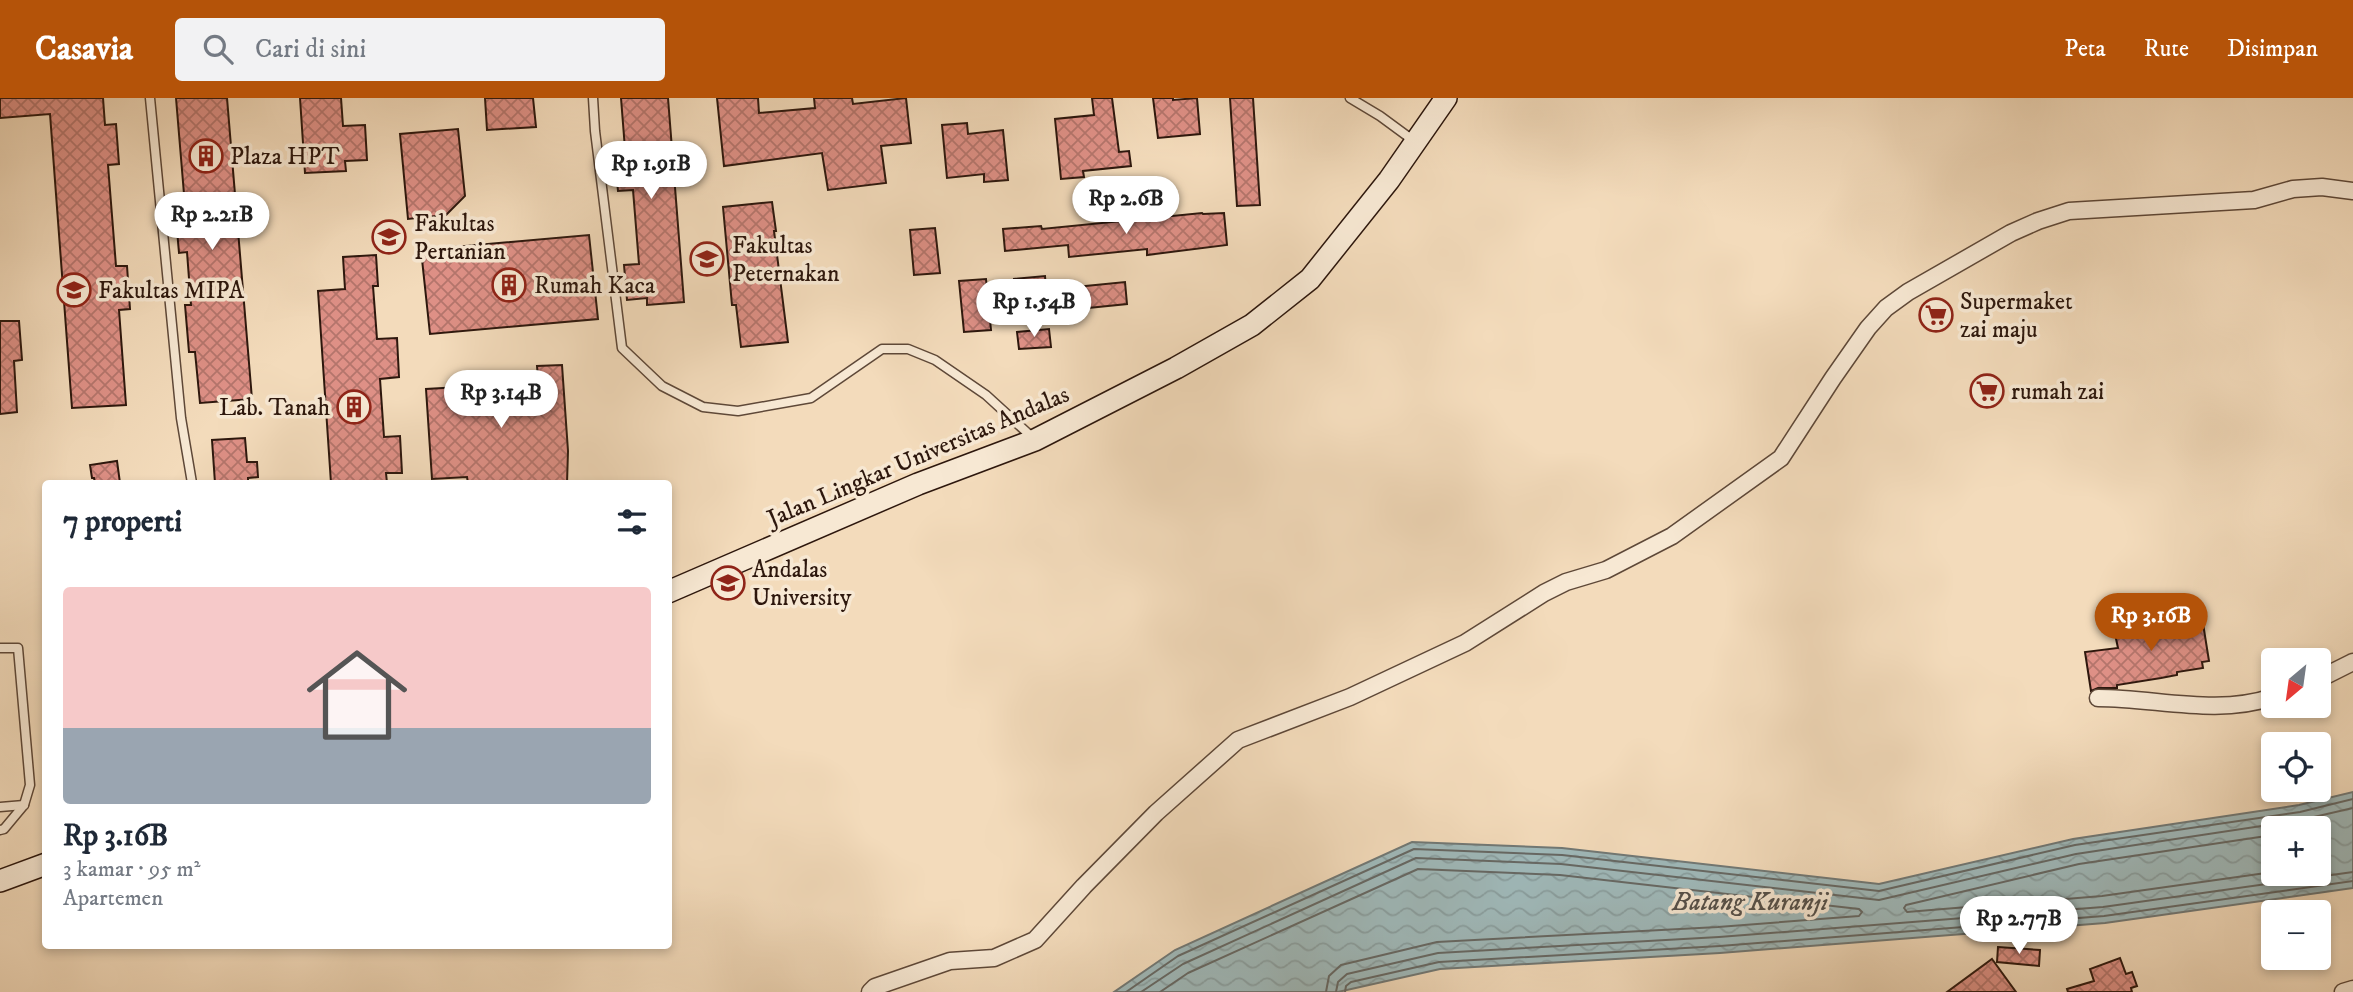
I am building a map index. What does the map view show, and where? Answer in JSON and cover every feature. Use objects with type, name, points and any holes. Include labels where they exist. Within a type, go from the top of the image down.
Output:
[{"type":"street","name":"Jalan Lingkar Universitas Andalas","points":[[672,590],[918,484],[1035,440],[1177,368],[1252,325],[1310,279],[1417,143],[1446,98]]},
{"type":"street","points":[[870,992],[950,961],[994,958],[1035,940],[1156,813],[1238,740],[1350,698],[1465,643],[1544,593],[1566,582],[1606,570],[1672,536],[1781,458],[1832,378],[1886,308],[1908,292],[2011,233],[2069,211],[2254,200],[2293,189],[2322,187],[2353,191]]},
{"type":"street","points":[[2331,673],[2353,662]]},
{"type":"street","points":[[2098,698],[2144,699],[2201,706],[2235,705],[2261,700]]},
{"type":"street","points":[[0,881],[42,865]]},
{"type":"street","points":[[2343,992],[2353,989]]},
{"type":"lane","points":[[150,98],[181,418],[191,480]]},
{"type":"lane","points":[[593,98],[622,348],[662,386],[703,407],[738,411],[811,398],[882,349],[908,349],[935,360],[986,395],[1035,440]]},
{"type":"lane","points":[[1350,98],[1417,143]]},
{"type":"lane","points":[[0,648],[18,648],[30,785],[24,805],[4,830],[0,830]]},
{"type":"lane","points":[[0,807],[24,805]]},
{"type":"water","name":"Batang Kuranji","points":[[2353,792],[2353,888],[2105,923],[1720,953],[1440,969],[1338,992],[1114,992],[1175,950],[1412,842],[1562,848],[1879,884],[2073,839],[2311,802],[2331,802],[2331,797]]},
{"type":"building","points":[[0,98],[103,98],[105,125],[116,124],[119,164],[108,165],[116,266],[127,266],[130,309],[119,310],[126,405],[72,408],[50,114],[0,118]]},
{"type":"building","points":[[176,98],[227,98],[252,399],[200,403],[195,352],[189,352],[185,305],[191,305],[187,252],[179,253],[175,207],[185,206]]},
{"type":"building","points":[[300,98],[341,98],[343,126],[365,125],[367,160],[345,161],[346,171],[305,173]]},
{"type":"building","points":[[485,98],[533,98],[536,127],[487,130]]},
{"type":"building","points":[[621,98],[668,98],[684,302],[647,305],[647,298],[627,300],[624,265],[639,264],[633,190],[618,191],[614,150],[625,149]]},
{"type":"building","points":[[717,98],[758,98],[759,113],[815,108],[814,98],[852,98],[853,104],[906,98],[911,143],[881,146],[886,183],[828,190],[822,153],[724,166]]},
{"type":"building","points":[[1092,98],[1112,98],[1119,152],[1129,151],[1131,166],[1083,171],[1084,177],[1061,179],[1055,119],[1094,115]]},
{"type":"building","points":[[1153,98],[1197,98],[1200,134],[1158,138]]},
{"type":"building","points":[[1230,98],[1253,98],[1260,205],[1237,206]]},
{"type":"building","points":[[967,123],[968,134],[1003,130],[1008,180],[984,182],[984,174],[947,178],[942,125]]},
{"type":"building","points":[[458,129],[465,196],[446,215],[408,219],[400,134]]},
{"type":"building","points":[[772,202],[788,342],[741,347],[736,305],[732,305],[723,207]]},
{"type":"building","points":[[1224,213],[1227,245],[1147,255],[1147,249],[1069,257],[1068,245],[1005,251],[1003,229],[1041,226],[1042,229]]},
{"type":"building","points":[[935,228],[940,273],[914,275],[910,230]]},
{"type":"building","name":"Rumah Kaca","points":[[589,235],[598,319],[430,334],[421,250]]},
{"type":"building","name":"Lab. Tanah","points":[[376,255],[378,286],[373,286],[377,339],[397,338],[399,377],[380,379],[384,437],[400,436],[402,473],[386,473],[387,480],[331,480],[318,291],[345,289],[343,257]]},
{"type":"building","points":[[1045,276],[1047,301],[1016,304],[1014,279]]},
{"type":"building","points":[[986,279],[991,330],[964,332],[959,281]]},
{"type":"building","points":[[1125,282],[1127,304],[1069,310],[1066,288]]},
{"type":"building","points":[[0,321],[19,321],[22,360],[14,361],[17,412],[0,414]]},
{"type":"building","points":[[1049,329],[1051,347],[1019,349],[1017,332]]},
{"type":"building","points":[[562,365],[568,451],[567,480],[468,480],[467,477],[432,479],[426,389],[461,387],[461,382],[538,378],[537,366]]},
{"type":"building","points":[[245,438],[247,462],[257,462],[258,477],[248,480],[215,480],[212,440]]},
{"type":"building","points":[[117,461],[120,480],[94,480],[90,465]]},
{"type":"building","points":[[2201,611],[2209,661],[2202,662],[2203,668],[2117,685],[2117,688],[2098,688],[2091,691],[2085,652],[2118,648],[2115,634],[2155,626],[2154,621],[2178,617],[2178,614]]},
{"type":"building","points":[[1998,947],[2040,950],[2039,966],[1997,962]]},
{"type":"building","points":[[2120,958],[2126,974],[2132,972],[2137,986],[2131,988],[2132,992],[2068,992],[2067,989],[2094,981],[2090,969]]},
{"type":"building","points":[[1992,959],[2016,992],[1947,992]]},
{"type":"place","name":"Plaza HPT","points":[[206,156]]},
{"type":"place","name":"Fakultas Pertanian","points":[[389,237]]},
{"type":"place","name":"Fakultas Peternakan","points":[[707,259]]},
{"type":"place","name":"Rumah Kaca","points":[[509,285]]},
{"type":"place","name":"Fakultas MIPA","points":[[74,290]]},
{"type":"place","name":"Supermaket zai maju","points":[[1936,315]]},
{"type":"place","name":"rumah zai","points":[[1987,391]]},
{"type":"place","name":"Lab. Tanah","points":[[354,407]]},
{"type":"place","name":"Andalas University","points":[[728,583]]}]
